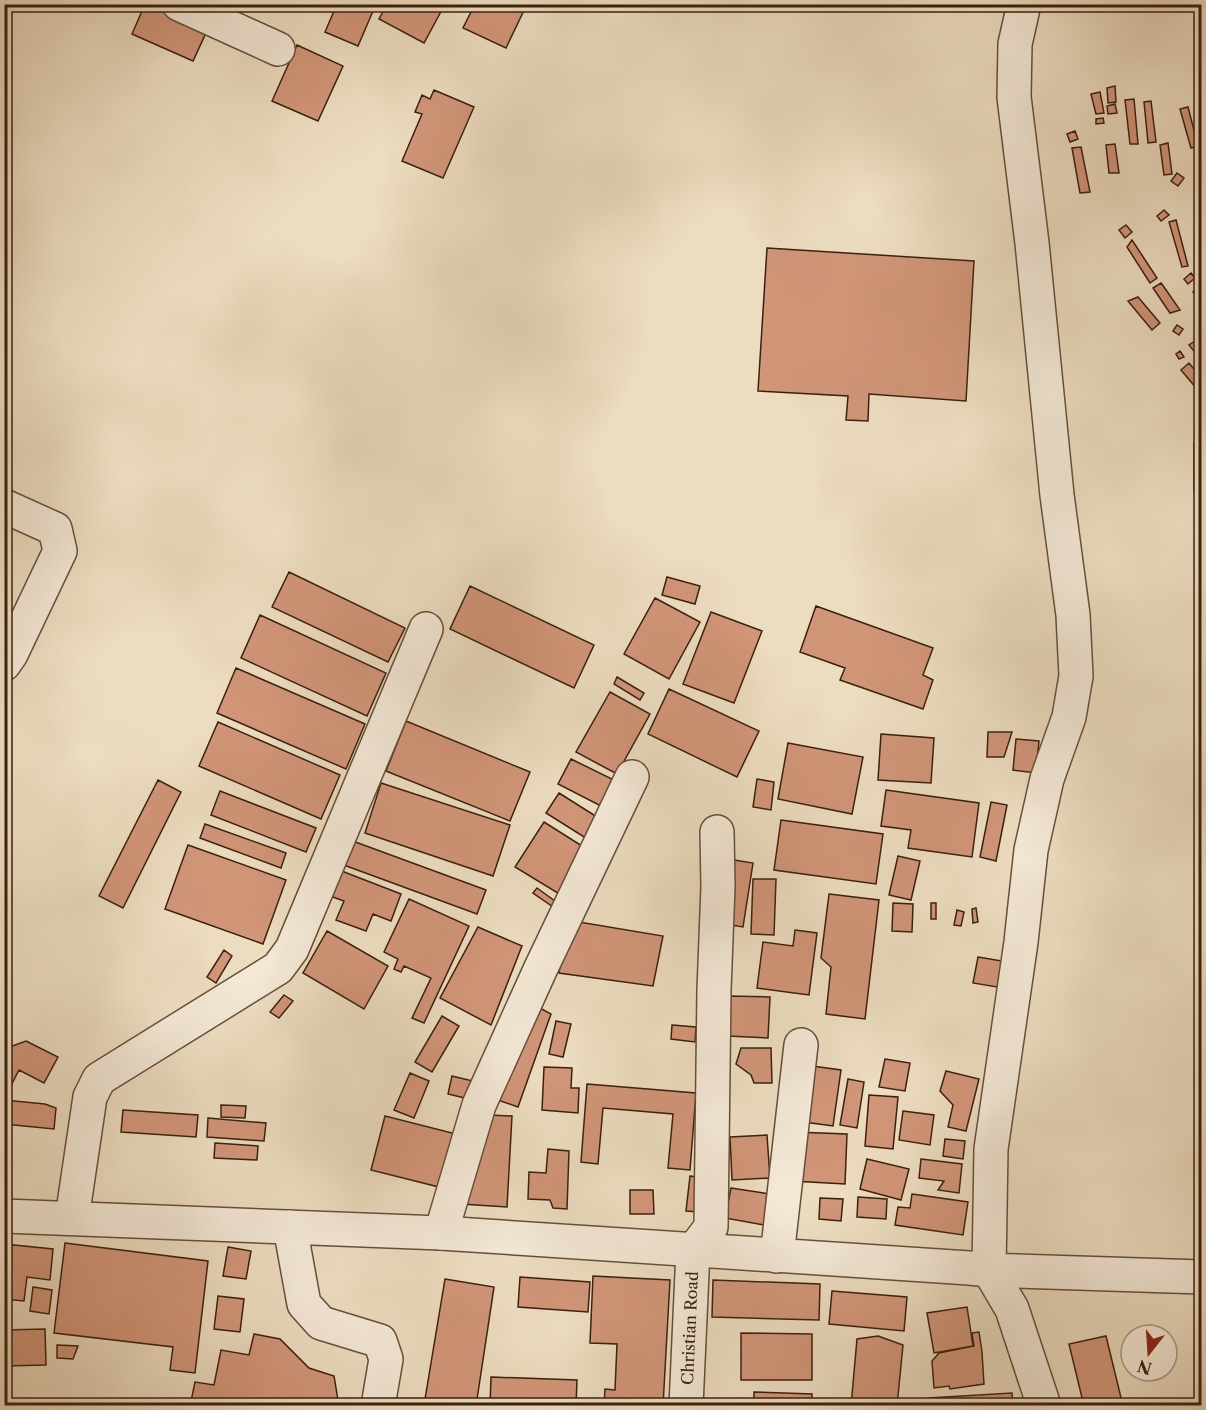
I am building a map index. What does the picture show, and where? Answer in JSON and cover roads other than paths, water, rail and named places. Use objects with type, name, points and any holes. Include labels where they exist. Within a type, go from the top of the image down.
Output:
[{"type":"street","points":[[179,4],[278,49]]},
{"type":"street","points":[[1024,4],[1015,44],[1014,97],[1032,243],[1057,495],[1073,615],[1076,676],[1070,717],[1047,779],[1031,850],[1021,942],[991,1149],[989,1270],[1012,1309],[1044,1406]]},
{"type":"street","points":[[4,506],[55,529],[60,551],[11,654],[4,664]]},
{"type":"street","points":[[72,1218],[90,1097],[99,1079],[278,968],[292,949],[426,629]]},
{"type":"street","points":[[441,1233],[479,1106],[540,970],[632,777]]},
{"type":"street","points":[[693,1251],[711,1227],[714,990],[718,886],[717,832]]},
{"type":"street","points":[[777,1256],[801,1045]]},
{"type":"street","points":[[4,1216],[441,1233],[989,1270],[1202,1277]]},
{"type":"street","points":[[291,1227],[304,1304],[321,1323],[380,1341],[386,1359],[378,1406]]},
{"type":"street","name":"Christian Road","points":[[686,1406],[693,1251]]}]
